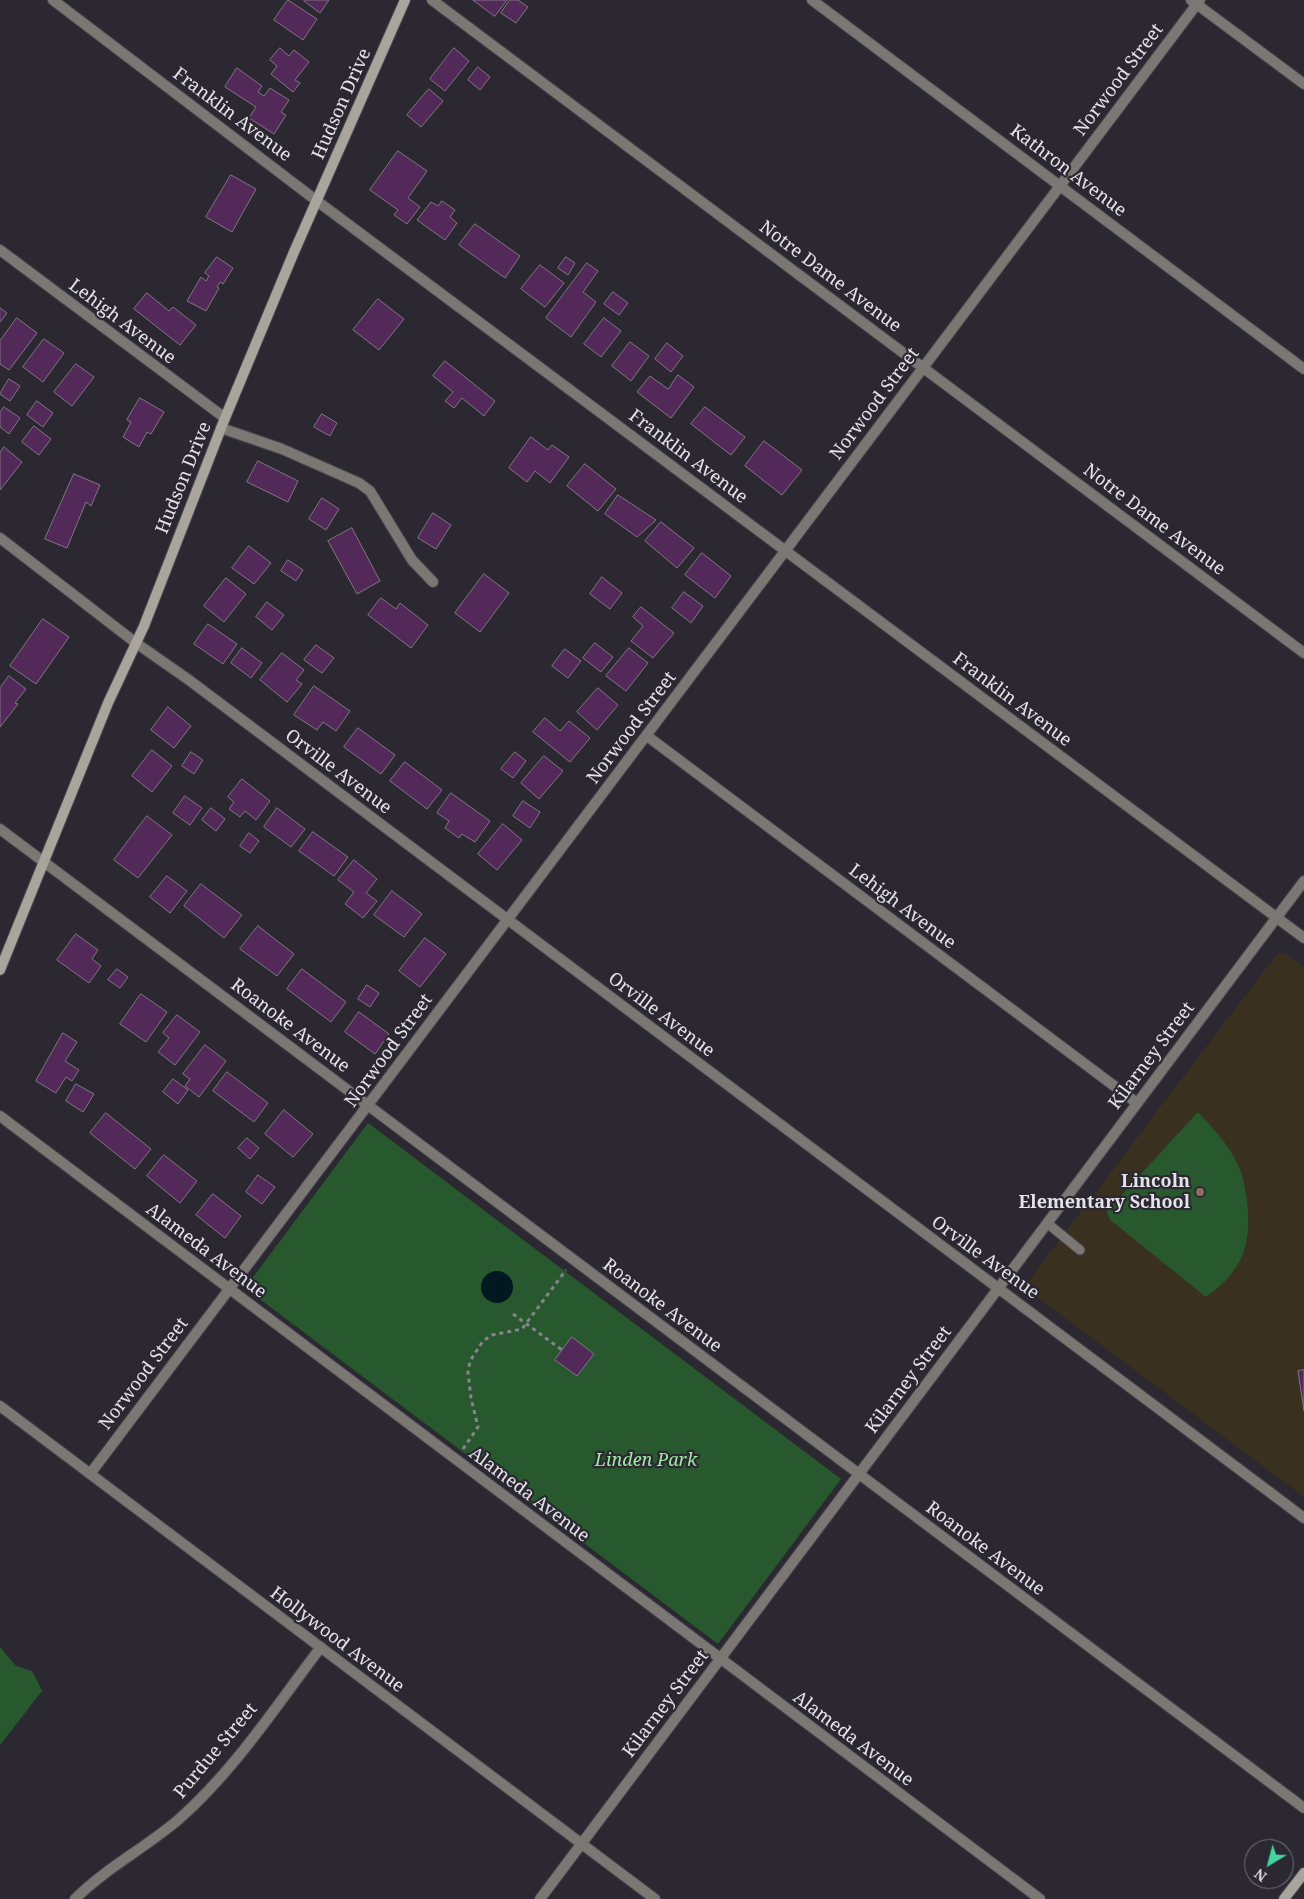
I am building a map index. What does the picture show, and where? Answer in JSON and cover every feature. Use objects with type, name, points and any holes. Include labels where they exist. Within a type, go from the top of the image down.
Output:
[{"type":"street","name":"Franklin Avenue","points":[[53,0],[317,201],[1304,938]]},
{"type":"street","name":"Hudson Drive","points":[[0,970],[108,703],[136,643],[225,418],[405,0]]},
{"type":"street","name":"Notre Dame Avenue","points":[[432,0],[1304,653]]},
{"type":"street","name":"Kathron Avenue","points":[[812,0],[1304,369]]},
{"type":"street","name":"Norwood Street","points":[[90,1474],[647,736],[1196,1]]},
{"type":"street","points":[[1196,1],[1304,84]]},
{"type":"street","name":"Lehigh Avenue","points":[[0,250],[225,418]]},
{"type":"street","points":[[221,428],[282,449],[370,491],[412,560],[433,582]]},
{"type":"street","name":"Orville Avenue","points":[[0,538],[136,643],[189,680],[1304,1518]]},
{"type":"street","name":"Lehigh Avenue","points":[[647,736],[1137,1103]]},
{"type":"street","name":"Roanoke Avenue","points":[[0,829],[1304,1808]]},
{"type":"street","name":"Kilarney Street","points":[[540,1899],[1304,881]]},
{"type":"street","name":"Alameda Avenue","points":[[0,1116],[1040,1899]]},
{"type":"street","name":"Hollywood Avenue","points":[[0,1406],[655,1899]]},
{"type":"street","name":"Purdue Street","points":[[76,1899],[110,1870],[178,1820],[208,1791],[321,1647]]},
{"type":"street","points":[[1284,1899],[1304,1873]]},
{"type":"lane","points":[[1047,1223],[1080,1250]]},
{"type":"path","points":[[454,1459],[478,1427],[468,1372],[474,1352],[483,1340],[492,1335],[515,1332],[522,1329],[574,1260]]},
{"type":"path","points":[[513,1314],[562,1350]]},
{"type":"shaded area","name":"Lincoln Elementary School","points":[[1280,953],[1288,955],[1304,968],[1304,1497],[1033,1294],[1027,1286],[1033,1275],[1196,1060],[1274,958]]},
{"type":"green space","points":[[1198,1112],[1224,1142],[1238,1166],[1244,1185],[1248,1216],[1246,1243],[1237,1267],[1219,1287],[1206,1297],[1109,1219],[1107,1211]]},
{"type":"green space","name":"Linden Park","points":[[368,1123],[841,1479],[718,1644],[245,1288]]},
{"type":"green space","points":[[0,1647],[16,1666],[32,1671],[42,1691],[0,1745]]},
{"type":"water","points":[[497,1271],[503,1272],[508,1276],[512,1281],[512,1293],[508,1298],[503,1302],[497,1303],[491,1302],[486,1298],[482,1293],[481,1287],[482,1281],[486,1276],[491,1272]]},
{"type":"building","points":[[288,0],[317,19],[303,40],[274,20]]},
{"type":"building","points":[[305,0],[329,0],[320,13]]},
{"type":"building","points":[[473,0],[507,0],[495,16]]},
{"type":"building","points":[[510,0],[518,0],[528,7],[516,23],[501,13]]},
{"type":"building","points":[[280,48],[289,56],[294,50],[309,62],[295,80],[300,83],[293,92],[271,74],[277,66],[270,60]]},
{"type":"building","points":[[454,48],[469,61],[445,91],[430,79]]},
{"type":"building","points":[[478,67],[490,77],[480,90],[468,80]]},
{"type":"building","points":[[237,68],[262,86],[258,92],[264,96],[270,88],[289,100],[281,112],[286,115],[274,134],[249,118],[256,107],[225,87]]},
{"type":"building","points":[[429,89],[443,101],[421,127],[407,115]]},
{"type":"building","points":[[398,151],[427,171],[408,198],[420,207],[407,224],[394,215],[398,210],[370,190]]},
{"type":"building","points":[[231,175],[256,189],[232,232],[206,217]]},
{"type":"building","points":[[442,201],[455,210],[450,217],[457,223],[445,240],[417,220],[431,202],[438,206]]},
{"type":"building","points":[[475,224],[520,256],[505,278],[459,245]]},
{"type":"building","points":[[217,257],[233,268],[223,284],[220,282],[217,287],[219,288],[206,311],[187,301],[201,277],[206,281],[209,276],[205,273]]},
{"type":"building","points":[[566,257],[575,263],[568,275],[558,268]]},
{"type":"building","points":[[587,263],[598,271],[583,292],[596,302],[571,337],[546,318]]},
{"type":"building","points":[[540,265],[564,283],[545,307],[521,289]]},
{"type":"building","points":[[613,292],[628,303],[619,315],[604,304]]},
{"type":"building","points":[[147,293],[169,311],[173,307],[196,325],[180,345],[134,309]]},
{"type":"building","points":[[378,299],[404,319],[379,350],[353,330]]},
{"type":"building","points":[[0,308],[7,313],[0,322]]},
{"type":"building","points":[[17,318],[37,333],[9,370],[0,364],[0,341]]},
{"type":"building","points":[[604,318],[621,331],[601,357],[584,344]]},
{"type":"building","points":[[44,339],[64,353],[43,382],[23,367]]},
{"type":"building","points":[[630,342],[649,356],[631,381],[612,366]]},
{"type":"building","points":[[667,343],[683,356],[671,372],[655,359]]},
{"type":"building","points":[[445,361],[495,401],[484,416],[462,398],[454,408],[445,401],[453,392],[433,376]]},
{"type":"building","points":[[76,364],[94,377],[72,406],[54,392]]},
{"type":"building","points":[[678,375],[694,387],[671,418],[637,392],[650,376],[668,389]]},
{"type":"building","points":[[9,379],[20,386],[10,401],[0,394]]},
{"type":"building","points":[[140,398],[164,412],[151,434],[147,432],[139,447],[123,437],[131,422],[127,420]]},
{"type":"building","points":[[37,401],[53,413],[43,427],[27,415]]},
{"type":"building","points":[[4,407],[20,418],[9,434],[0,427],[0,413]]},
{"type":"building","points":[[705,407],[745,437],[731,455],[691,424]]},
{"type":"building","points":[[322,414],[337,423],[330,436],[314,427]]},
{"type":"building","points":[[34,426],[51,439],[39,455],[22,442]]},
{"type":"building","points":[[531,437],[548,450],[552,445],[569,457],[550,483],[535,471],[527,482],[509,468]]},
{"type":"building","points":[[764,441],[802,470],[782,495],[745,466]]},
{"type":"building","points":[[4,447],[22,462],[0,490],[0,453]]},
{"type":"building","points":[[258,461],[298,481],[288,502],[247,482]]},
{"type":"building","points":[[585,464],[616,489],[598,511],[567,486]]},
{"type":"building","points":[[74,474],[100,485],[91,506],[86,502],[67,548],[45,539]]},
{"type":"building","points":[[618,495],[656,520],[637,537],[605,514]]},
{"type":"building","points":[[322,498],[339,509],[326,530],[309,519]]},
{"type":"building","points":[[433,513],[451,525],[436,549],[418,538]]},
{"type":"building","points":[[661,522],[694,548],[677,568],[645,541]]},
{"type":"building","points":[[352,528],[380,581],[357,594],[328,541]]},
{"type":"building","points":[[249,546],[271,563],[254,584],[232,568]]},
{"type":"building","points":[[702,553],[731,576],[715,598],[685,575]]},
{"type":"building","points":[[288,560],[303,570],[296,581],[281,571]]},
{"type":"building","points":[[484,574],[509,593],[480,632],[455,613]]},
{"type":"building","points":[[602,577],[622,593],[610,609],[590,594]]},
{"type":"building","points":[[226,578],[246,594],[224,622],[204,606]]},
{"type":"building","points":[[684,592],[703,606],[691,623],[672,608]]},
{"type":"building","points":[[381,598],[396,609],[400,603],[428,625],[411,648],[368,615]]},
{"type":"building","points":[[267,602],[284,615],[272,630],[256,617]]},
{"type":"building","points":[[641,607],[674,633],[653,658],[631,641],[643,626],[633,617]]},
{"type":"building","points":[[43,619],[69,637],[36,684],[10,666]]},
{"type":"building","points":[[208,624],[237,644],[223,664],[194,644]]},
{"type":"building","points":[[595,643],[613,657],[601,672],[583,658]]},
{"type":"building","points":[[316,645],[334,658],[322,673],[304,660]]},
{"type":"building","points":[[242,648],[262,663],[251,678],[231,663]]},
{"type":"building","points":[[629,648],[648,663],[626,691],[606,676]]},
{"type":"building","points":[[565,649],[581,661],[568,678],[552,666]]},
{"type":"building","points":[[282,653],[304,670],[296,680],[302,684],[287,702],[260,680]]},
{"type":"building","points":[[9,676],[26,689],[15,703],[18,704],[0,727],[0,688]]},
{"type":"building","points":[[314,686],[350,711],[336,731],[323,722],[317,730],[294,715]]},
{"type":"building","points":[[598,688],[618,705],[597,730],[577,712]]},
{"type":"building","points":[[168,707],[191,726],[174,748],[151,730]]},
{"type":"building","points":[[545,718],[560,731],[569,721],[590,738],[570,762],[533,732]]},
{"type":"building","points":[[358,728],[395,755],[381,774],[344,747]]},
{"type":"building","points":[[152,750],[172,766],[152,792],[132,776]]},
{"type":"building","points":[[191,752],[203,760],[194,774],[182,766]]},
{"type":"building","points":[[515,752],[526,761],[513,778],[501,769]]},
{"type":"building","points":[[544,756],[563,771],[539,799],[521,783]]},
{"type":"building","points":[[405,762],[442,790],[427,809],[390,781]]},
{"type":"building","points":[[242,779],[270,801],[256,820],[245,811],[240,817],[229,809],[234,802],[228,797]]},
{"type":"building","points":[[451,793],[490,821],[475,842],[462,834],[459,838],[445,828],[449,821],[437,813]]},
{"type":"building","points":[[185,796],[202,808],[190,825],[173,813]]},
{"type":"building","points":[[523,801],[540,812],[530,828],[513,816]]},
{"type":"building","points":[[211,808],[225,819],[216,831],[202,820]]},
{"type":"building","points":[[277,808],[305,829],[291,847],[264,827]]},
{"type":"building","points":[[147,816],[172,835],[138,878],[114,860]]},
{"type":"building","points":[[503,824],[522,840],[497,870],[478,854]]},
{"type":"building","points":[[313,832],[348,857],[334,876],[299,851]]},
{"type":"building","points":[[249,833],[259,841],[250,853],[240,846]]},
{"type":"building","points":[[354,860],[377,879],[366,893],[377,901],[363,918],[345,904],[354,892],[338,880]]},
{"type":"building","points":[[167,876],[187,891],[170,913],[150,897]]},
{"type":"building","points":[[201,884],[242,915],[224,938],[184,906]]},
{"type":"building","points":[[392,891],[422,914],[404,937],[374,915]]},
{"type":"building","points":[[258,926],[294,954],[277,976],[240,949]]},
{"type":"building","points":[[76,934],[98,950],[92,959],[101,966],[89,983],[57,960]]},
{"type":"building","points":[[425,938],[446,954],[420,987],[399,971]]},
{"type":"building","points":[[117,969],[128,977],[120,988],[108,980]]},
{"type":"building","points":[[302,969],[346,1002],[331,1022],[287,989]]},
{"type":"building","points":[[367,985],[379,993],[370,1007],[358,999]]},
{"type":"building","points":[[141,994],[167,1012],[146,1042],[120,1024]]},
{"type":"building","points":[[359,1012],[389,1034],[375,1054],[345,1032]]},
{"type":"building","points":[[177,1015],[200,1032],[175,1065],[158,1052],[169,1038],[163,1033]]},
{"type":"building","points":[[63,1033],[77,1042],[65,1061],[79,1070],[72,1081],[66,1077],[56,1093],[36,1081]]},
{"type":"building","points":[[205,1045],[226,1061],[199,1097],[185,1086],[190,1079],[183,1074]]},
{"type":"building","points":[[227,1072],[268,1103],[254,1122],[213,1091]]},
{"type":"building","points":[[173,1079],[188,1090],[178,1104],[163,1092]]},
{"type":"building","points":[[76,1084],[94,1094],[83,1112],[66,1101]]},
{"type":"building","points":[[284,1110],[313,1134],[293,1157],[265,1134]]},
{"type":"building","points":[[106,1113],[151,1149],[135,1169],[90,1133]]},
{"type":"building","points":[[247,1138],[259,1148],[250,1159],[238,1148]]},
{"type":"building","points":[[164,1155],[197,1181],[180,1203],[147,1176]]},
{"type":"building","points":[[258,1175],[275,1187],[262,1204],[246,1192]]},
{"type":"building","points":[[213,1194],[241,1216],[225,1238],[196,1215]]},
{"type":"building","points":[[572,1337],[594,1354],[577,1376],[555,1360]]},
{"type":"building","points":[[1304,1370],[1304,1411],[1298,1371]]},
{"type":"place","name":"Lincoln Elementary School","points":[[1200,1192]]}]
